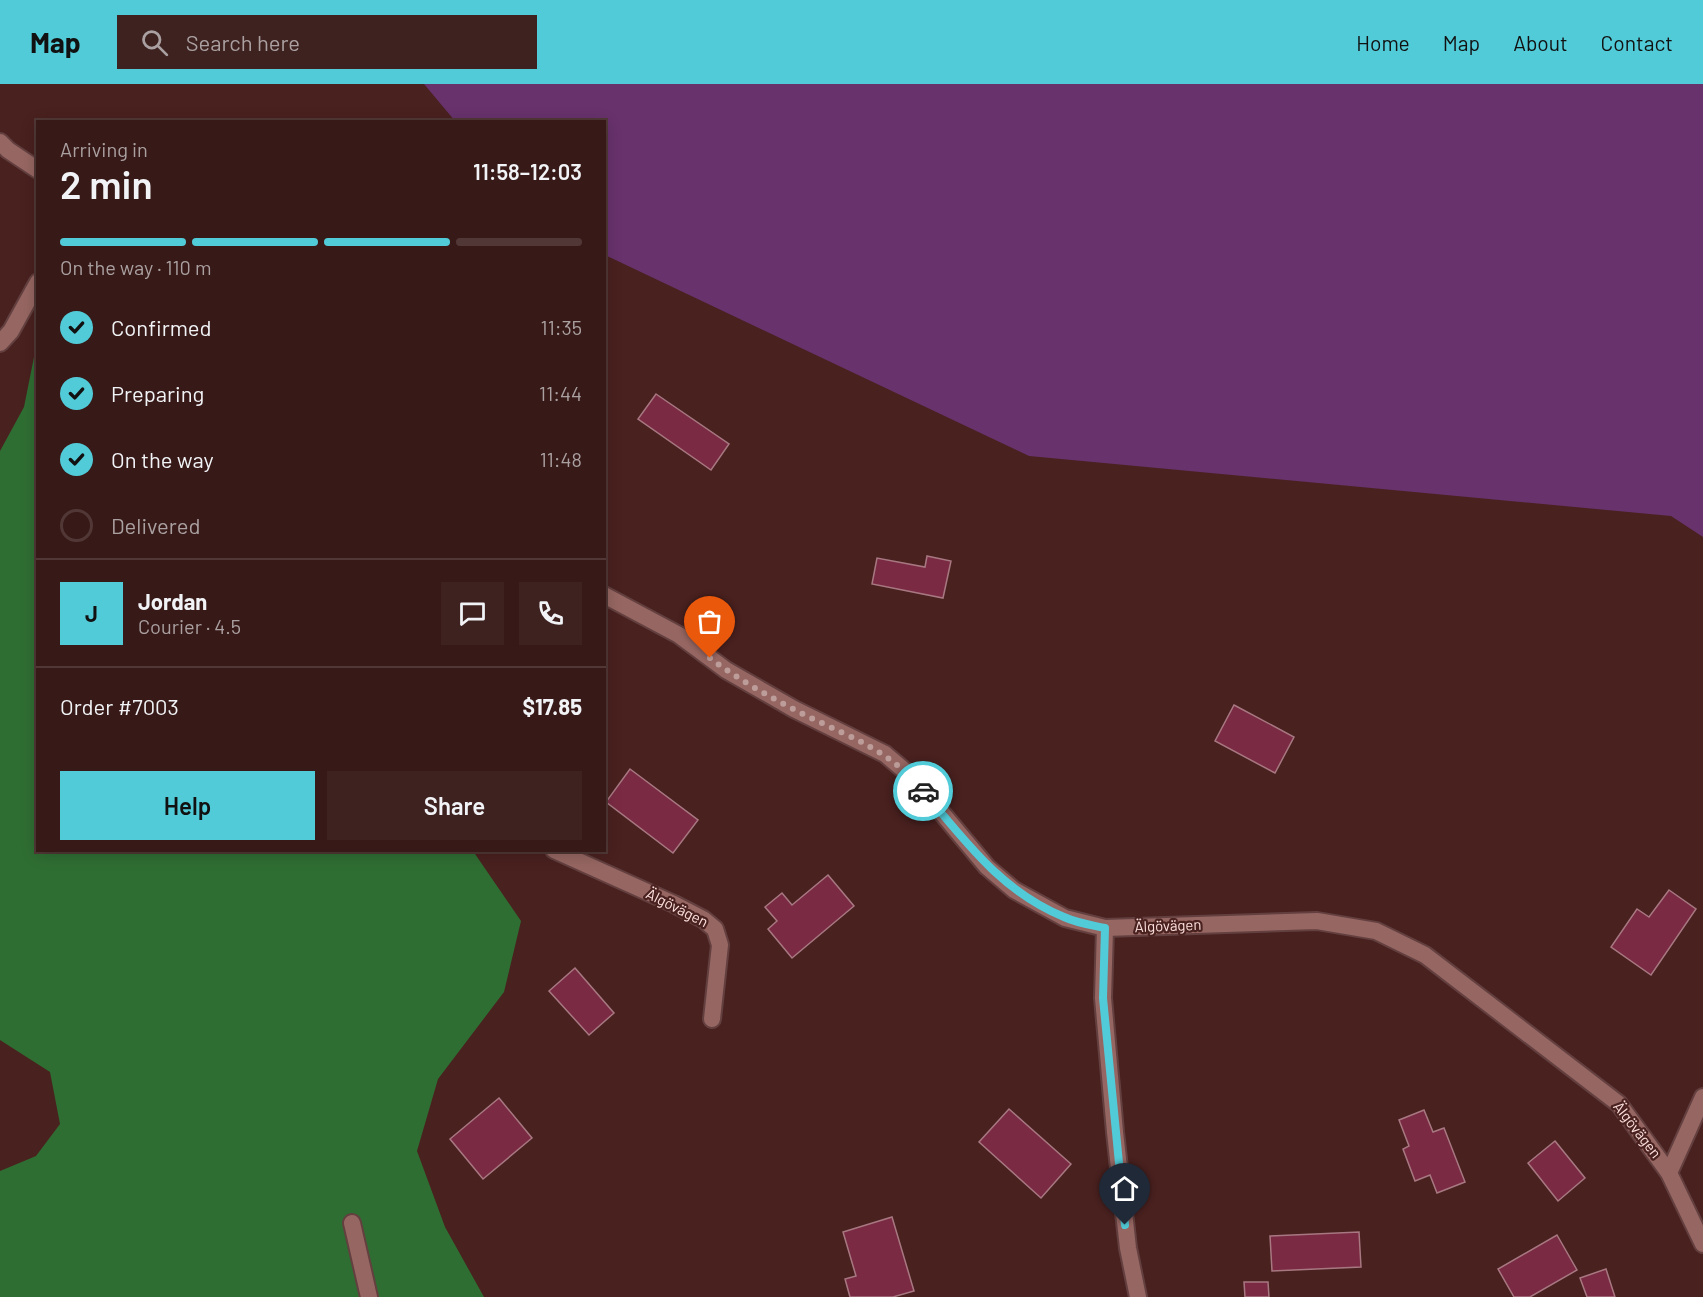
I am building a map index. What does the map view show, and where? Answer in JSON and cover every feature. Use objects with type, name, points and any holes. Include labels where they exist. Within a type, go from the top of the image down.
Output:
[{"type":"street","points":[[0,142],[36,169]]},
{"type":"street","points":[[0,343],[11,331],[36,286]]},
{"type":"street","name":"Älgövägen","points":[[606,596],[679,635],[726,670],[794,710],[885,754],[912,777],[987,867],[1014,890],[1065,918],[1105,928],[1317,921],[1376,931],[1425,955],[1619,1104],[1669,1173],[1703,1244]]},
{"type":"street","name":"Älgövägen","points":[[558,852],[674,904],[703,919],[715,929],[720,945],[712,1019]]},
{"type":"street","points":[[1105,928],[1103,998],[1128,1248],[1138,1297]]},
{"type":"street","points":[[1669,1173],[1703,1097]]},
{"type":"street","points":[[352,1222],[369,1297]]},
{"type":"green space","points":[[36,347],[36,852],[474,852],[521,921],[504,992],[438,1079],[417,1151],[445,1227],[484,1297],[0,1297],[0,1171],[36,1156],[60,1124],[50,1072],[0,1040],[0,451],[24,407]]},
{"type":"shaded area","points":[[424,84],[1703,84],[1703,537],[1671,516],[1029,456],[606,255],[606,120],[454,120]]},
{"type":"building","points":[[656,394],[729,444],[711,470],[638,419]]},
{"type":"building","points":[[927,556],[951,561],[943,598],[872,584],[877,558],[925,567]]},
{"type":"building","points":[[1234,705],[1294,737],[1275,773],[1215,741]]},
{"type":"building","points":[[630,769],[698,820],[673,853],[606,802]]},
{"type":"building","points":[[828,875],[854,906],[792,958],[768,929],[777,921],[765,907],[782,893],[792,905]]},
{"type":"building","points":[[1669,890],[1696,909],[1651,975],[1611,947],[1637,909],[1649,917]]},
{"type":"building","points":[[575,968],[614,1013],[589,1035],[549,991]]},
{"type":"building","points":[[499,1098],[532,1138],[483,1179],[450,1139]]},
{"type":"building","points":[[1009,1109],[1071,1164],[1041,1198],[979,1142]]},
{"type":"building","points":[[1424,1110],[1433,1132],[1444,1128],[1465,1182],[1437,1193],[1430,1175],[1415,1181],[1403,1149],[1409,1146],[1399,1120]]},
{"type":"building","points":[[1555,1141],[1585,1178],[1558,1201],[1528,1163]]},
{"type":"building","points":[[892,1217],[914,1291],[893,1297],[850,1297],[845,1279],[856,1276],[843,1232]]},
{"type":"building","points":[[1359,1232],[1361,1267],[1272,1271],[1270,1236]]},
{"type":"building","points":[[1557,1235],[1577,1270],[1530,1297],[1514,1297],[1498,1269]]},
{"type":"building","points":[[1606,1269],[1615,1297],[1587,1297],[1580,1278]]},
{"type":"building","points":[[1244,1282],[1268,1282],[1269,1297],[1245,1297]]},
{"type":"way so far","points":[[710,658],[794,710],[885,754],[912,777],[923,791]]},
{"type":"route","points":[[923,791],[987,867],[1014,890],[1065,918],[1105,928],[1103,998],[1125,1225]]}]
